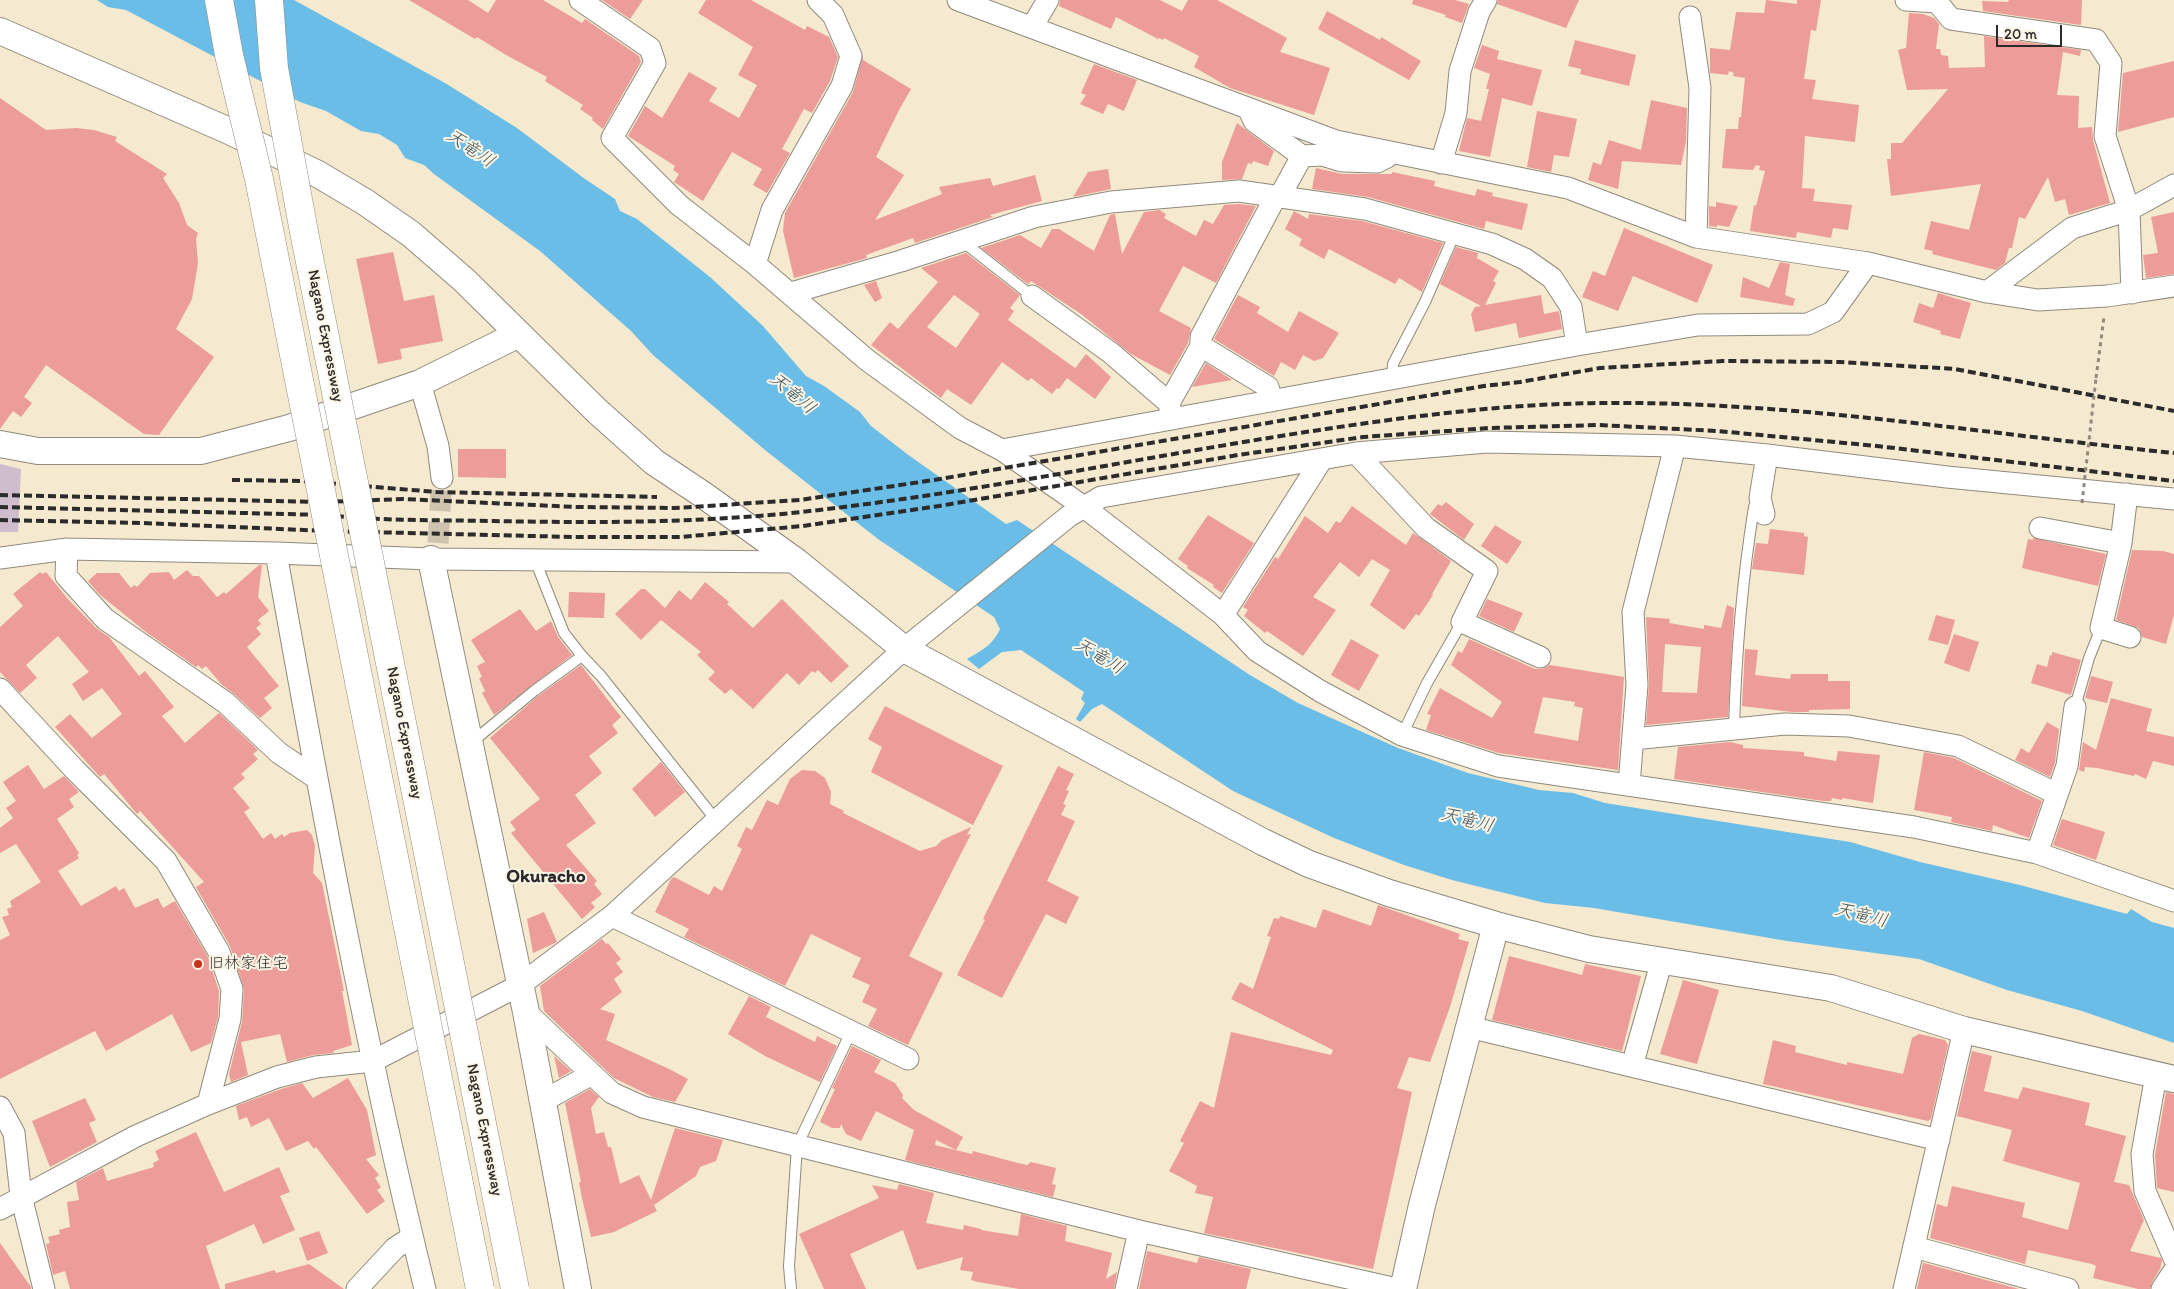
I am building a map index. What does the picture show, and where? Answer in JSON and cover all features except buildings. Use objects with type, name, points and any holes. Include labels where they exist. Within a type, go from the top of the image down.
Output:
[{"type":"highway","points":[[219,0],[229,56],[260,179],[480,1289]]},
{"type":"highway","points":[[236,0],[260,179]]},
{"type":"highway","points":[[269,0],[274,68],[296,177]]},
{"type":"highway","points":[[288,0],[287,70],[296,177]]},
{"type":"highway","name":"Nagano Expressway","points":[[296,177],[304,232],[516,1289]]},
{"type":"street","points":[[580,0],[650,48],[655,63],[612,138],[679,205],[755,264],[874,366],[960,428],[1002,450],[1076,512],[1222,615],[1257,651],[1320,691],[1402,734],[1498,766],[1914,827],[2037,853],[2174,901]]},
{"type":"street","points":[[755,264],[772,210],[842,86],[851,56],[833,15],[818,0]]},
{"type":"street","points":[[958,0],[1336,141],[1568,188],[1696,237],[1868,263],[1987,292],[2038,300],[2132,294],[2174,286]]},
{"type":"street","points":[[1032,28],[1048,0]]},
{"type":"street","points":[[1440,163],[1456,113],[1460,71],[1479,12],[1486,0]]},
{"type":"street","points":[[1906,0],[1937,1],[1951,19],[2096,40],[2111,63],[2105,136],[2129,210],[2132,294]]},
{"type":"street","points":[[1690,17],[1700,88],[1696,237]]},
{"type":"street","points":[[0,31],[227,130],[316,173],[365,202],[411,234],[464,280],[597,411],[654,462],[914,642],[1263,842],[1309,864],[1389,893],[1496,925],[1589,949],[1831,988],[1964,1030],[2165,1077],[2142,1154],[2145,1191],[2174,1258]]},
{"type":"street","points":[[1247,107],[1254,120],[1302,156],[1322,155],[1342,160],[1377,162],[1394,153]]},
{"type":"street","points":[[1171,411],[1201,346],[1201,337],[1302,156]]},
{"type":"street","points":[[1987,292],[2072,228],[2129,210],[2174,185]]},
{"type":"street","points":[[791,294],[901,261],[1034,217],[1111,202],[1239,191],[1365,208],[1492,244],[1525,259],[1552,278],[1571,307],[1577,345]]},
{"type":"street","points":[[1002,450],[1171,411],[1272,401],[1577,345],[1698,325],[1808,324],[1833,312],[1868,263]]},
{"type":"street","points":[[1032,296],[1111,353],[1171,411]]},
{"type":"street","points":[[0,444],[38,451],[201,451],[289,428],[420,383],[519,334]]},
{"type":"street","points":[[1201,346],[1268,387],[1272,401]]},
{"type":"street","points":[[420,383],[438,446],[442,478]]},
{"type":"street","points":[[0,1209],[21,1196],[136,1136],[208,1104],[277,1077],[316,1067],[373,1061],[520,985],[612,916],[914,642],[1076,512],[1101,497],[1356,453],[1487,442],[1674,446],[1767,455],[1947,477],[2174,499]]},
{"type":"street","points":[[1629,785],[1637,685],[1633,612],[1674,446]]},
{"type":"street","points":[[1356,453],[1426,528],[1487,571],[1462,622],[1540,657]]},
{"type":"street","points":[[1762,506],[1767,455]]},
{"type":"street","points":[[1222,615],[1322,459]]},
{"type":"street","points":[[2127,494],[2121,543],[2102,628],[2130,637]]},
{"type":"street","points":[[2040,528],[2121,543]]},
{"type":"street","points":[[0,558],[67,549],[276,552],[434,551],[535,560],[797,562]]},
{"type":"street","points":[[67,549],[66,576],[105,619],[226,703],[279,753],[316,778]]},
{"type":"street","points":[[434,551],[469,745],[526,1012],[578,1289]]},
{"type":"street","points":[[276,552],[316,778],[373,1061],[425,1289]]},
{"type":"street","points":[[0,689],[75,770],[166,861],[219,952],[232,989],[232,999],[230,1019],[208,1104]]},
{"type":"street","points":[[2037,853],[2067,766],[2075,707]]},
{"type":"street","points":[[1632,739],[1785,724],[1849,726],[1958,746],[2057,794]]},
{"type":"street","points":[[612,916],[908,1059]]},
{"type":"street","points":[[1403,1289],[1422,1205],[1496,925]]},
{"type":"street","points":[[1632,1066],[1662,960]]},
{"type":"street","points":[[526,1012],[612,1093],[643,1107],[1139,1231],[1397,1289]]},
{"type":"street","points":[[1469,1027],[1939,1140]]},
{"type":"street","points":[[1904,1289],[1964,1030]]},
{"type":"street","points":[[543,1101],[592,1074]]},
{"type":"street","points":[[0,1107],[14,1133],[21,1196],[44,1289]]},
{"type":"street","points":[[1126,1289],[1139,1231]]},
{"type":"street","points":[[357,1289],[395,1248],[412,1236]]},
{"type":"street","points":[[1914,1247],[2068,1289]]},
{"type":"street","points":[[2162,1289],[2174,1270]]},
{"type":"lane","points":[[1392,380],[1393,364],[1425,302],[1454,234]]},
{"type":"lane","points":[[961,240],[1032,296]]},
{"type":"lane","points":[[1734,729],[1737,646],[1746,562],[1754,507],[1762,506]]},
{"type":"lane","points":[[535,560],[564,633],[601,676],[716,820]]},
{"type":"lane","points":[[1402,734],[1427,683],[1462,622]]},
{"type":"lane","points":[[2075,707],[2089,658],[2102,628]]},
{"type":"lane","points":[[469,745],[534,690],[582,656]]},
{"type":"lane","points":[[791,1289],[789,1266],[797,1146],[851,1032]]},
{"type":"path","points":[[2082,503],[2104,316]]},
{"type":"shaded area","points":[[0,464],[21,469],[18,532],[0,532]]},
{"type":"water","name":"天竜川","points":[[97,0],[294,0],[445,83],[517,128],[615,199],[620,211],[637,219],[710,277],[763,326],[806,376],[824,386],[860,412],[871,426],[907,454],[1006,524],[1017,520],[1250,675],[1298,703],[1398,748],[1468,773],[1539,790],[1573,793],[1605,803],[1850,842],[1920,862],[2020,885],[2127,914],[2131,909],[2152,922],[2174,928],[2174,1043],[2082,1011],[2007,990],[1919,959],[1787,941],[1594,908],[1545,903],[1452,880],[1404,865],[1334,838],[1233,791],[1102,704],[1092,709],[1080,722],[1076,719],[1085,703],[1081,699],[1084,692],[1021,650],[1002,652],[979,669],[967,659],[986,647],[997,635],[1000,629],[994,617],[878,539],[765,450],[653,355],[631,331],[540,251],[424,165],[405,158],[397,145],[379,134],[361,131],[326,111],[300,102],[126,10],[108,7]]},
{"type":"tunnel","points":[[438,543],[442,478]]},
{"type":"railway","points":[[0,495],[322,502],[403,499],[577,507],[675,508],[800,500],[934,480],[1600,368],[1723,361],[1840,362],[1955,369],[2174,411]]},
{"type":"railway","points":[[0,507],[532,522],[609,522],[762,516],[887,501],[1313,431],[1399,419],[1485,409],[1571,404],[1658,403],[1744,407],[1916,423],[2174,453]]},
{"type":"railway","points":[[0,520],[142,523],[327,531],[574,537],[680,537],[803,526],[939,506],[1238,455],[1363,437],[1489,428],[1599,425],[1718,431],[1877,446],[2174,481]]},
{"type":"railway","points":[[232,480],[301,481],[437,492],[657,497]]},
{"type":"place","name":"旧林家住宅","points":[[198,964]]},
{"type":"district","name":"Okuracho","points":[[546,877]]}]
